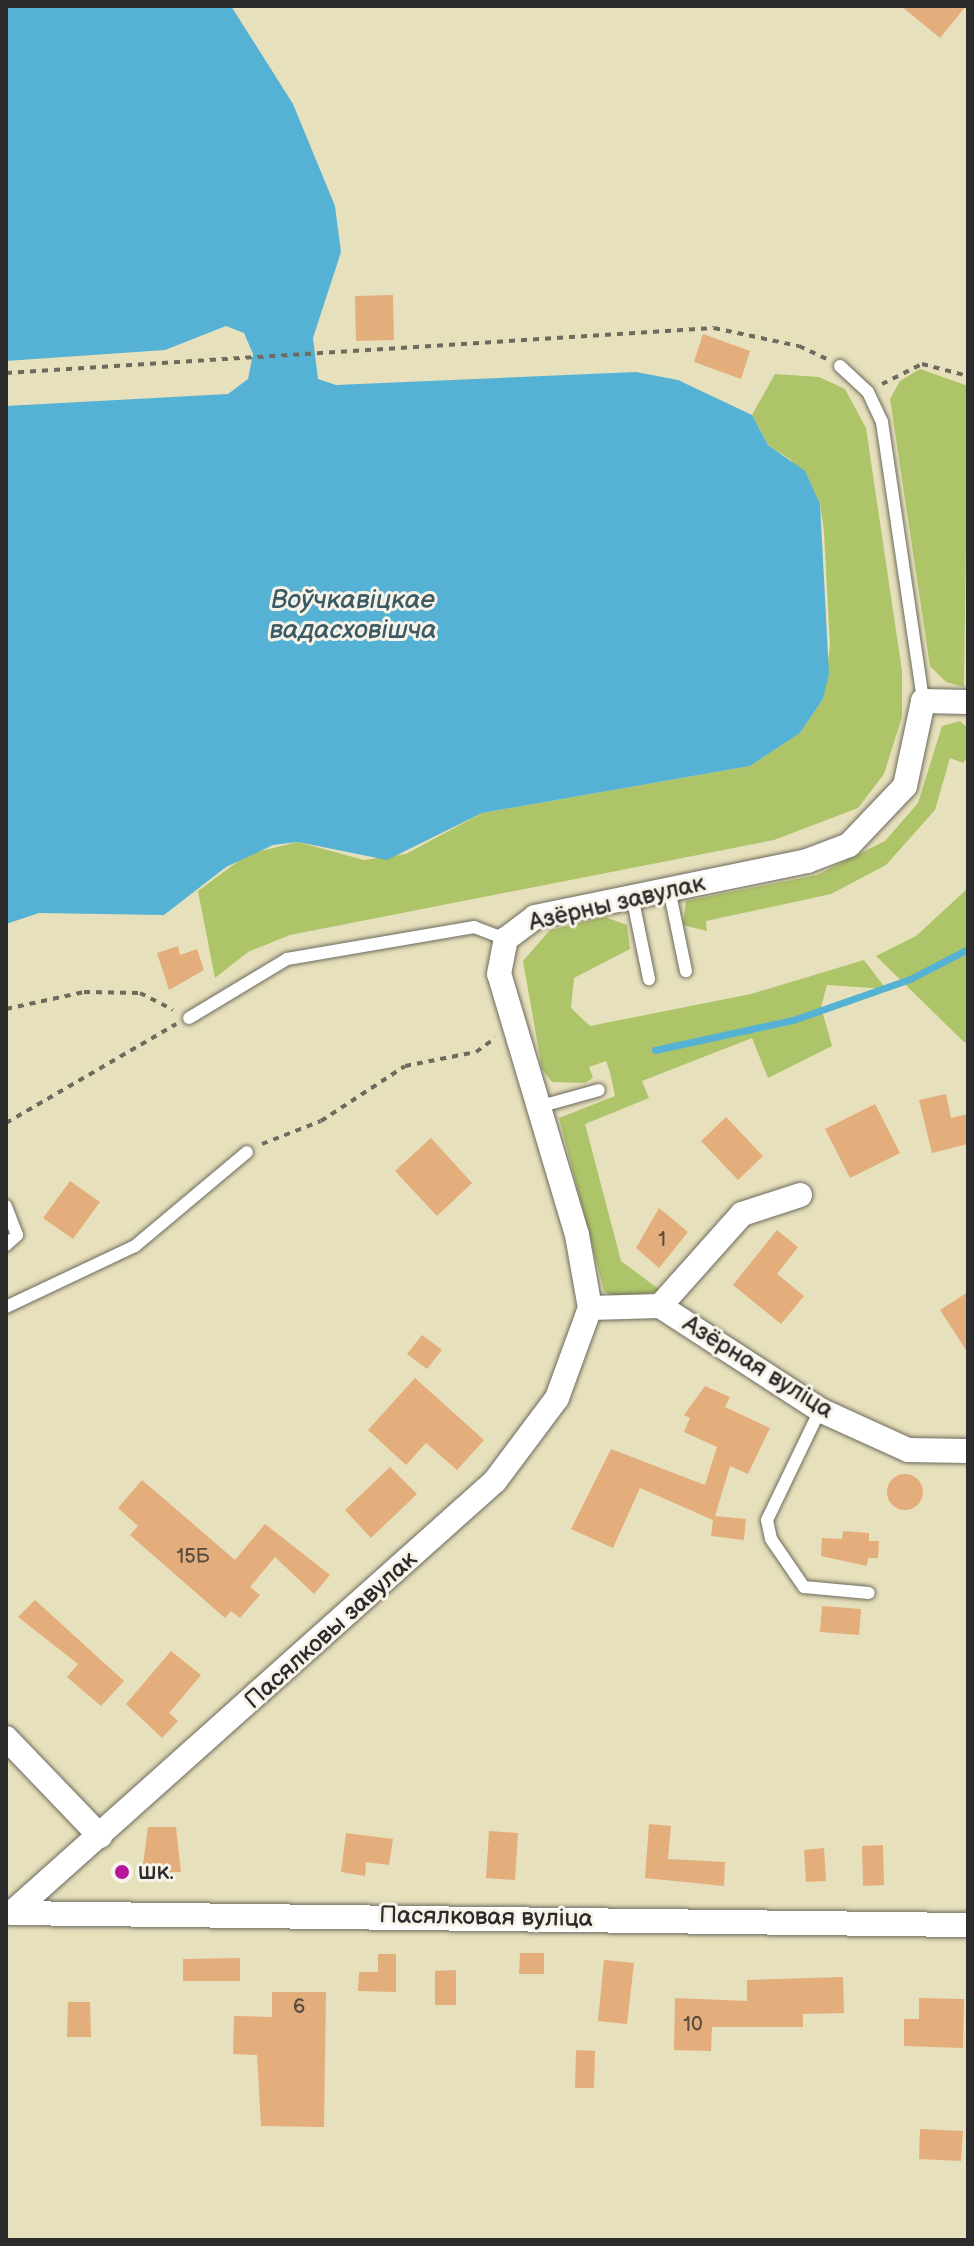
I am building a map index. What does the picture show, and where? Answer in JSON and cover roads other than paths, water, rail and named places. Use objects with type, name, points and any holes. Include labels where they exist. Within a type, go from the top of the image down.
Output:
[{"type":"street","points":[[923,701],[968,702]]},
{"type":"street","name":"Азёрны завулак","points":[[590,1308],[577,1235],[499,974],[506,939],[535,917],[807,861],[867,833],[905,786],[923,701]]},
{"type":"street","points":[[660,1306],[742,1214],[800,1195]]},
{"type":"street","name":"Азёрная вуліца","points":[[590,1308],[660,1306],[820,1410],[908,1450],[968,1451]]},
{"type":"street","name":"Пасялковы завулак","points":[[10,1913],[495,1481],[544,1422],[590,1308]]},
{"type":"street","points":[[6,1738],[100,1836]]},
{"type":"street","name":"Пасялковая вуліца","points":[[10,1913],[968,1925]]},
{"type":"lane","points":[[840,366],[868,392],[882,422],[923,701]]},
{"type":"lane","points":[[669,889],[686,971]]},
{"type":"lane","points":[[632,896],[649,979]]},
{"type":"lane","points":[[189,1018],[287,959],[474,927],[506,939]]},
{"type":"lane","points":[[538,1107],[599,1090]]},
{"type":"lane","points":[[6,1307],[135,1246],[247,1152]]},
{"type":"lane","points":[[6,1206],[17,1235],[6,1245]]},
{"type":"lane","points":[[820,1410],[767,1520],[771,1539],[804,1587],[869,1593]]},
{"type":"water","name":"Воўчкавіцкае вадасховішча","points":[[6,6],[231,6],[293,104],[335,206],[341,252],[313,338],[318,379],[336,385],[636,372],[678,380],[752,415],[768,445],[805,471],[820,504],[829,674],[823,699],[800,733],[750,766],[482,813],[387,860],[298,842],[273,845],[226,867],[164,915],[39,913],[6,924],[6,406],[228,394],[248,379],[253,354],[244,333],[226,326],[165,350],[6,361]]},
{"type":"waterway","points":[[655,1050],[793,1020],[910,979],[968,949]]},
{"type":"place","name":"шк.","points":[[122,1872]]}]
